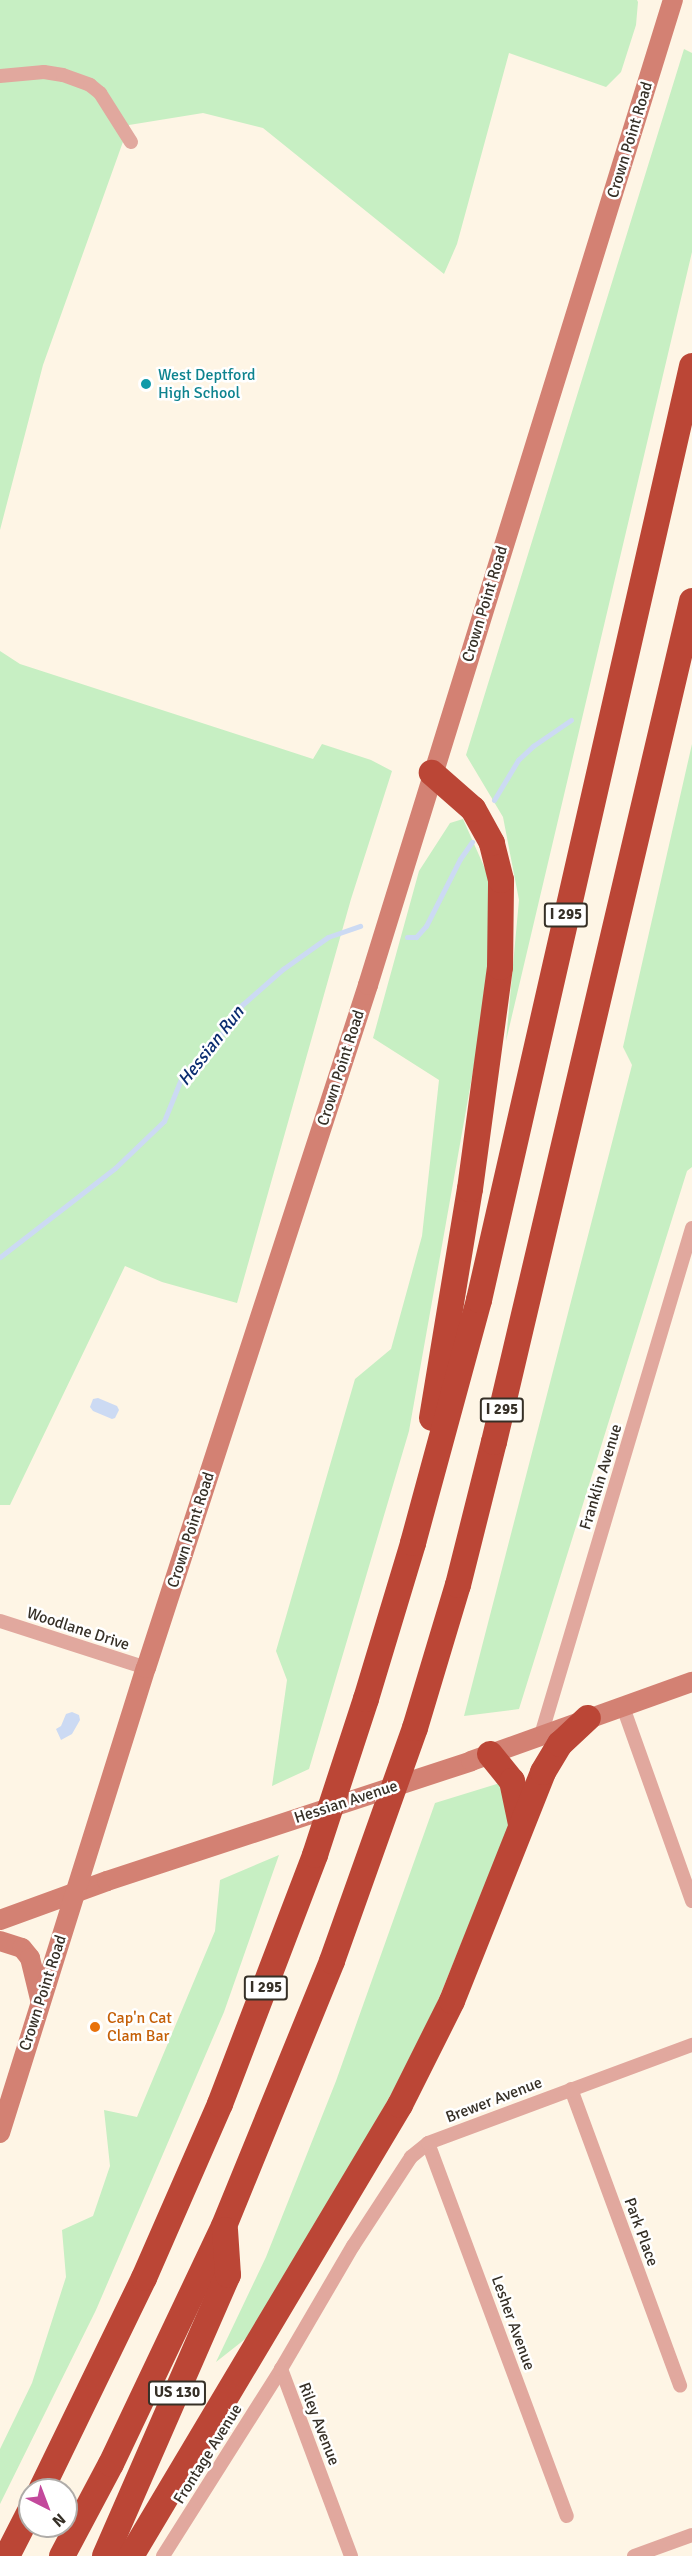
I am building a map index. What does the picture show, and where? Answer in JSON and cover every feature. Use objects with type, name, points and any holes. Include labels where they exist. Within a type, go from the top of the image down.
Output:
[{"type":"highway","name":"I 295","points":[[47,2478],[144,2278],[220,2104],[315,1855],[366,1699],[435,1463],[479,1299],[692,366]]},
{"type":"highway","name":"I 295","points":[[62,2556],[111,2464],[224,2226],[284,2086],[415,1728],[458,1585],[558,1175],[692,601]]},
{"type":"highway","points":[[432,773],[472,809],[492,843],[501,880],[500,967],[470,1189],[432,1417],[435,1463]]},
{"type":"highway","points":[[131,2556],[379,2142],[429,2052],[493,1903],[521,1825],[554,1752],[588,1718]]},
{"type":"highway","points":[[481,1757],[512,1781],[521,1825]]},
{"type":"highway","name":"US 130","points":[[105,2556],[228,2276],[224,2226]]},
{"type":"highway","points":[[7,2554],[18,2533]]},
{"type":"main road","name":"Crown Point Road","points":[[0,2133],[146,1668],[368,986],[432,773],[673,0]]},
{"type":"main road","name":"Hessian Avenue","points":[[0,1920],[76,1892],[481,1757],[692,1682]]},
{"type":"main road","points":[[0,1941],[22,1948],[30,1958],[40,2003]]},
{"type":"street","points":[[0,76],[44,72],[63,75],[90,85],[100,93],[130,142]]},
{"type":"street","name":"Franklin Avenue","points":[[541,1735],[685,1270],[692,1228]]},
{"type":"street","name":"Woodlane Drive","points":[[0,1621],[146,1668]]},
{"type":"street","points":[[623,1707],[692,1901]]},
{"type":"street","name":"Brewer Avenue","points":[[353,2246],[411,2157],[428,2143],[692,2045]]},
{"type":"street","name":"Park Place","points":[[571,2089],[680,2386]]},
{"type":"street","name":"Lesher Avenue","points":[[428,2143],[567,2516]]},
{"type":"street","name":"Riley Avenue","points":[[351,2556],[281,2369],[353,2246]]},
{"type":"street","name":"Frontage Avenue","points":[[163,2556],[281,2369]]},
{"type":"street","points":[[634,2556],[692,2535]]},
{"type":"green space","points":[[0,0],[637,0],[638,2],[636,25],[621,72],[606,87],[509,53],[457,244],[444,274],[263,128],[203,113],[129,125],[43,365],[0,530]]},
{"type":"green space","points":[[684,49],[692,53],[692,252],[506,1041],[519,900],[503,817],[466,755]]},
{"type":"green space","points":[[0,651],[20,664],[313,759],[322,744],[371,760],[392,771],[351,899],[237,1303],[162,1282],[125,1266],[10,1505],[0,1505]]},
{"type":"green space","points":[[692,744],[692,1167],[687,1171],[519,1709],[464,1716],[632,1065],[623,1047]]},
{"type":"green space","points":[[463,819],[490,880],[490,946],[476,1054],[409,1431],[309,1769],[272,1786],[287,1680],[276,1651],[355,1379],[391,1349],[422,1236],[439,1080],[373,1038],[419,871],[450,823]]},
{"type":"green space","points":[[500,1783],[512,1805],[507,1832],[423,2037],[334,2196],[249,2336],[216,2362],[266,2257],[336,2081],[435,1803]]},
{"type":"green space","points":[[279,1855],[224,2012],[96,2310],[0,2504],[0,2449],[32,2383],[66,2277],[62,2230],[93,2216],[110,2166],[104,2110],[137,2117],[215,1931],[220,1880]]},
{"type":"water","points":[[98,1398],[117,1406],[119,1410],[115,1418],[112,1419],[93,1411],[90,1407],[93,1399]]},
{"type":"water","points":[[72,1712],[79,1715],[80,1720],[72,1734],[61,1740],[56,1729],[61,1726],[66,1714]]},
{"type":"waterway","name":"Hessian Run","points":[[494,800],[518,760],[533,746],[571,720]]},
{"type":"waterway","name":"Hessian Run","points":[[407,937],[416,937],[426,926],[460,859],[472,842]]},
{"type":"waterway","name":"Hessian Run","points":[[0,1257],[115,1168],[164,1121],[181,1079],[215,1043],[242,1005],[283,969],[328,937],[360,926]]},
{"type":"place","name":"West Deptford High School","points":[[146,384]]},
{"type":"place","name":"Cap'n Cat Clam Bar","points":[[95,2027]]}]
